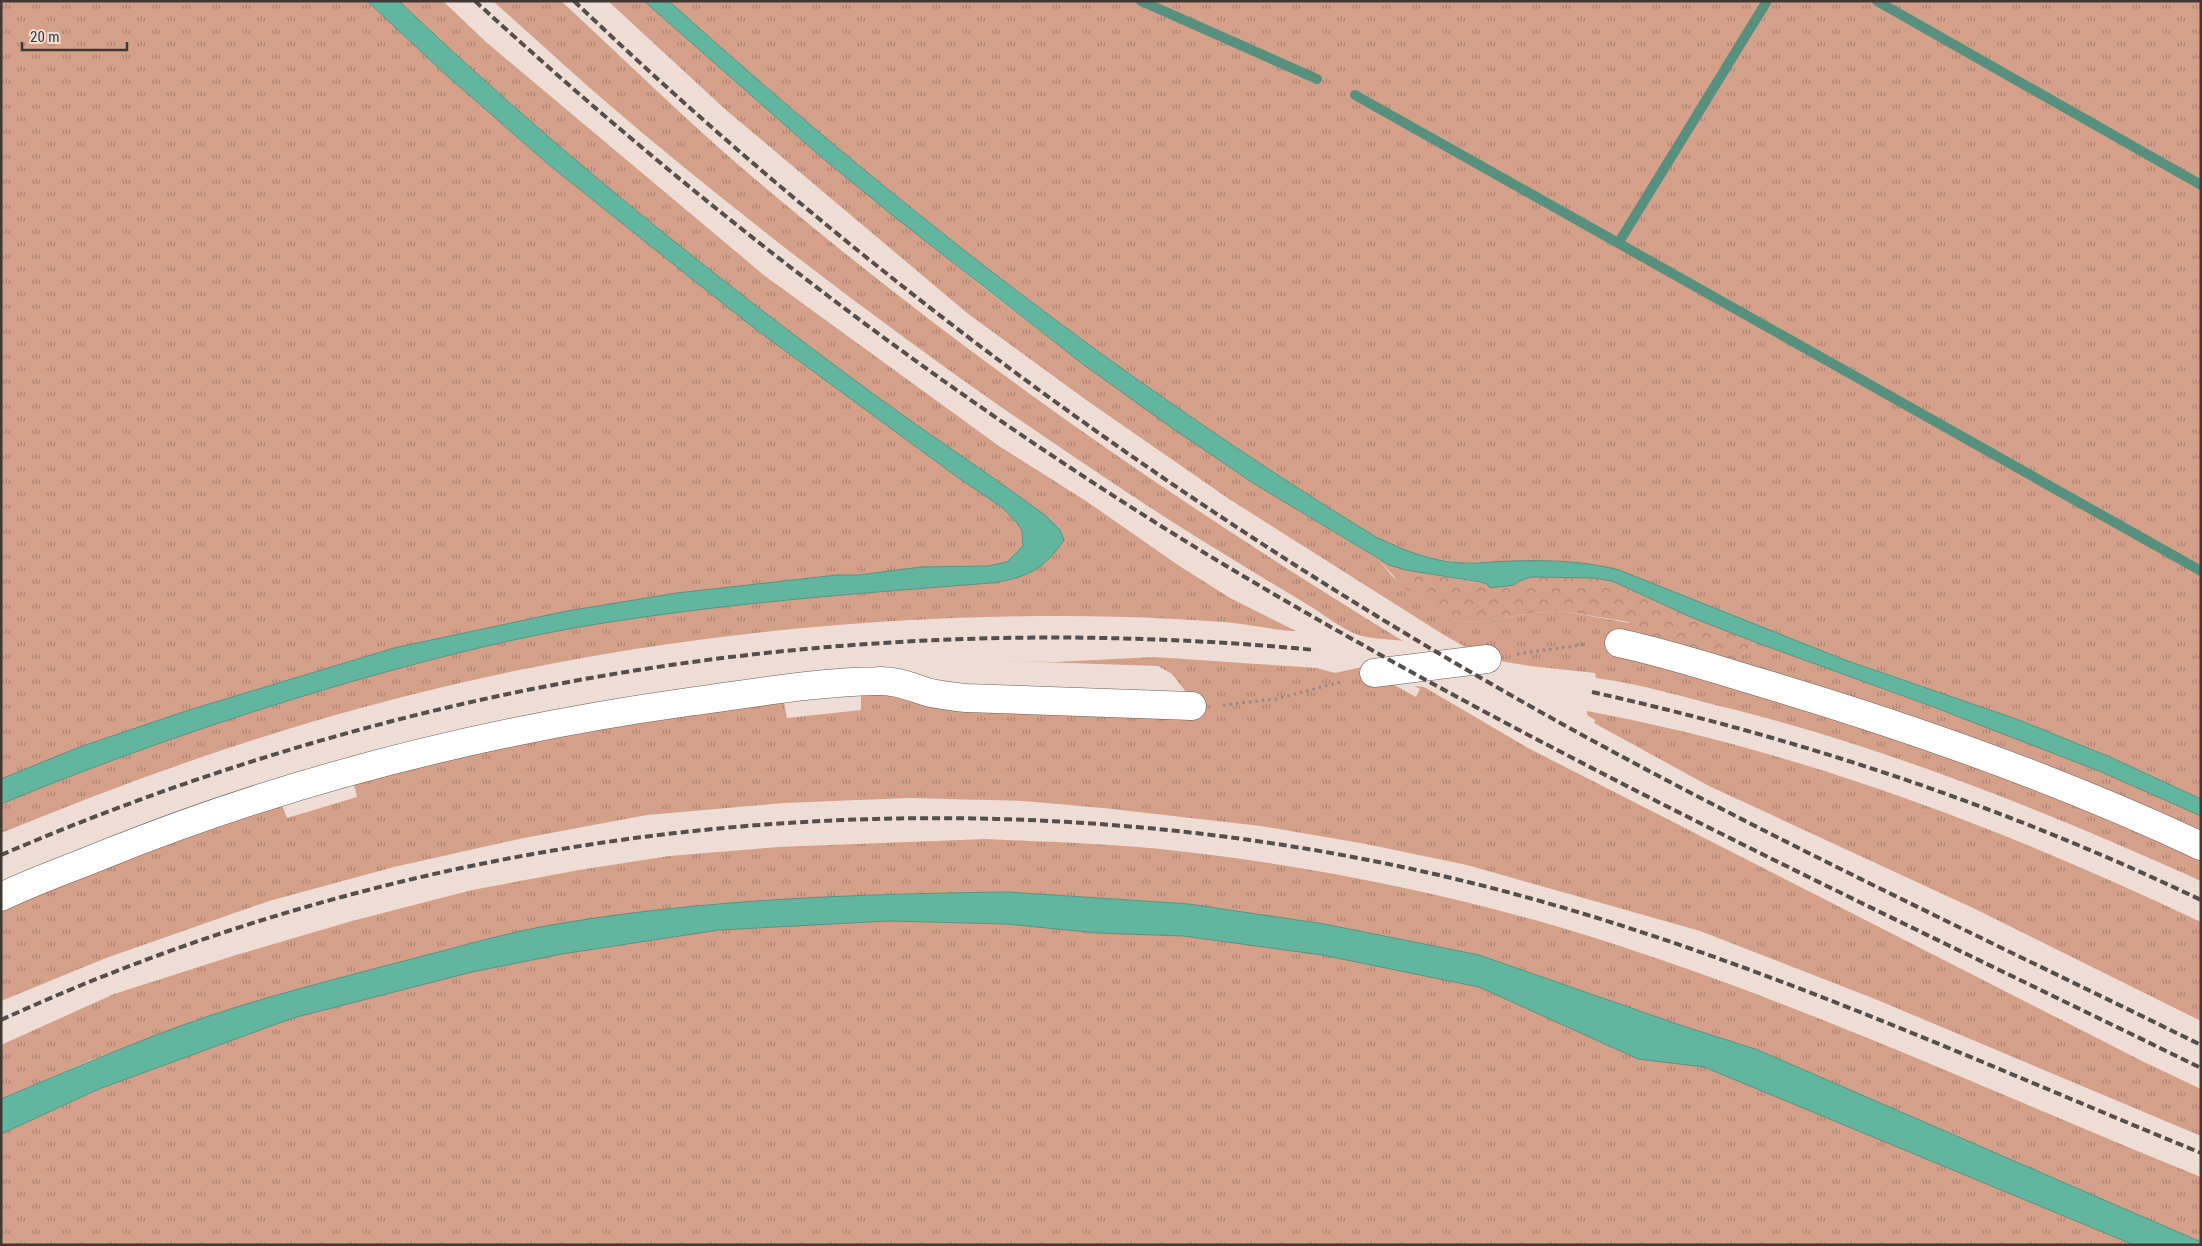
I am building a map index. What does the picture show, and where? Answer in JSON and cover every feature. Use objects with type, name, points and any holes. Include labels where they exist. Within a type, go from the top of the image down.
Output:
[{"type":"lane","points":[[1619,643],[1926,734],[2050,780],[2201,846]]},
{"type":"lane","points":[[1374,673],[1487,659]]},
{"type":"lane","points":[[1,897],[148,837],[272,794],[368,765],[489,737],[602,714],[775,690],[879,681],[895,682],[928,692],[966,698],[1192,706]]},
{"type":"path","points":[[1487,659],[1574,645],[1619,643]]},
{"type":"path","points":[[1192,706],[1252,703],[1276,699],[1374,673]]},
{"type":"green space","points":[[1,1],[367,1],[444,73],[548,164],[663,256],[754,328],[960,479],[1003,508],[1017,523],[1022,532],[1023,546],[1007,562],[988,566],[921,567],[677,593],[567,611],[394,648],[186,711],[77,748],[1,779]]},
{"type":"green space","points":[[399,1],[443,1],[486,42],[765,276],[999,446],[1086,501],[1178,565],[1230,598],[1296,631],[1184,619],[1064,616],[873,622],[682,642],[587,657],[493,675],[400,697],[308,723],[153,774],[1,833],[1,804],[211,725],[398,669],[515,640],[574,628],[678,612],[1003,581],[1024,575],[1041,566],[1063,541],[1060,530],[1045,515],[807,345],[687,251],[511,104]]},
{"type":"green space","points":[[493,1],[561,1],[749,174],[905,301],[985,361],[1149,478],[1403,641],[1358,635],[1345,628],[1097,473],[953,373],[881,321],[742,214],[606,102]]},
{"type":"green space","points":[[608,1],[644,1],[820,156],[988,291],[1084,365],[1253,483],[1378,559],[1393,577],[1456,621],[1481,622],[1532,613],[1562,611],[1629,623],[1626,631],[1922,743],[2201,856],[2201,881],[2087,831],[1972,785],[1855,744],[1736,710],[1649,688],[1596,678],[1595,673],[1487,659],[1444,635],[1229,499],[1089,402],[967,313],[726,110]]},
{"type":"green space","points":[[669,1],[2201,1],[2201,799],[2110,757],[2019,720],[1845,660],[1619,570],[1562,561],[1462,563],[1434,559],[1403,550],[1376,537],[1282,478],[1189,416],[1010,286],[837,147]]},
{"type":"green space","points":[[1378,559],[1406,570],[1487,584],[1519,581],[1531,577],[1594,578],[1612,581],[1693,618],[1755,642],[1732,664],[1626,631],[1629,622],[1562,611],[1532,613],[1481,622],[1456,621],[1405,588]]},
{"type":"green space","points":[[1755,642],[2011,736],[2099,771],[2201,816],[2201,834],[1732,664]]},
{"type":"green space","points":[[1154,657],[1317,668],[1335,673],[1362,667],[1416,697],[1420,689],[1414,686],[1424,687],[1528,748],[2142,1061],[2201,1089],[2201,1136],[1875,999],[1700,931],[1467,865],[1366,844],[1261,826],[1023,801],[908,798],[784,803],[647,815],[524,838],[394,867],[269,901],[106,958],[1,1001],[1,910],[130,856],[282,805],[287,818],[357,797],[353,780],[487,747],[717,709],[784,702],[787,718],[861,710],[861,694],[1191,698],[1172,674],[1158,666],[1006,661],[1056,662]]},
{"type":"green space","points":[[1587,711],[1667,728],[1746,748],[1824,771],[1901,797],[2052,855],[2201,922],[2201,1021],[1973,908],[1709,786],[1594,723],[1595,720],[1587,715]]},
{"type":"green space","points":[[986,839],[1178,851],[1290,866],[1401,887],[1457,900],[1566,929],[1620,946],[1694,971],[1840,1027],[2201,1177],[2201,1242],[1758,1050],[1479,955],[1324,924],[1189,904],[1008,892],[894,894],[714,904],[556,925],[468,944],[288,992],[208,1017],[91,1060],[1,1099],[1,1045],[114,994],[236,955],[352,921],[472,890],[579,870],[669,856],[778,847]]},
{"type":"green space","points":[[889,921],[1006,924],[1098,933],[1183,936],[1322,955],[1479,987],[1638,1059],[1704,1067],[2134,1245],[1,1245],[1,1134],[99,1089],[293,1018],[472,972],[562,954],[719,930]]},
{"type":"shaded area","points":[[367,1],[399,1],[511,104],[687,251],[807,345],[1045,515],[1060,530],[1064,540],[1049,559],[1033,571],[1003,581],[678,612],[574,628],[456,654],[340,685],[211,725],[1,804],[1,779],[77,748],[186,711],[394,648],[567,611],[677,593],[921,567],[988,566],[1007,562],[1023,546],[1022,531],[1003,508],[960,479],[754,328],[663,256],[548,164],[444,73]]},
{"type":"shaded area","points":[[644,1],[669,1],[837,147],[1010,286],[1189,416],[1282,478],[1376,537],[1418,554],[1451,562],[1554,561],[1580,563],[1619,570],[1845,660],[2019,720],[2110,757],[2201,799],[2201,816],[2099,771],[1693,618],[1612,581],[1594,578],[1531,577],[1514,585],[1490,588],[1487,584],[1480,582],[1406,570],[1389,565],[1253,483],[1084,365],[820,156]]},
{"type":"shaded area","points":[[1008,892],[1189,904],[1324,924],[1479,955],[1758,1050],[2201,1242],[2201,1245],[2134,1245],[1704,1067],[1638,1059],[1479,987],[1322,955],[1183,936],[1098,933],[1006,924],[889,921],[719,930],[562,954],[472,972],[293,1018],[99,1089],[1,1134],[1,1099],[130,1045],[256,1001],[498,937],[557,924],[725,903],[838,896]]},
{"type":"waterway","points":[[1141,1],[1317,79]]},
{"type":"waterway","points":[[1619,242],[1767,1]]},
{"type":"waterway","points":[[1877,1],[2201,185]]},
{"type":"waterway","points":[[1355,95],[2201,571]]},
{"type":"railway","points":[[475,1],[650,155],[833,300],[1022,436],[1119,500],[1337,631],[1458,698],[1704,825],[2201,1068]]},
{"type":"railway","points":[[574,1],[676,96],[781,187],[889,275],[999,360],[1111,442],[1226,520],[1343,595],[1462,667],[1643,768],[1828,863],[2201,1045]]},
{"type":"railway","points":[[1,855],[159,793],[319,741],[481,700],[645,669],[811,649],[978,639],[1146,639],[1315,650]]},
{"type":"railway","points":[[1592,692],[1749,731],[1902,779],[2053,835],[2128,866],[2201,900]]},
{"type":"railway","points":[[1,1020],[184,946],[374,889],[567,848],[764,825],[962,818],[1159,829],[1355,857],[1547,903],[1631,929],[1796,987],[1959,1052],[2201,1153]]}]
